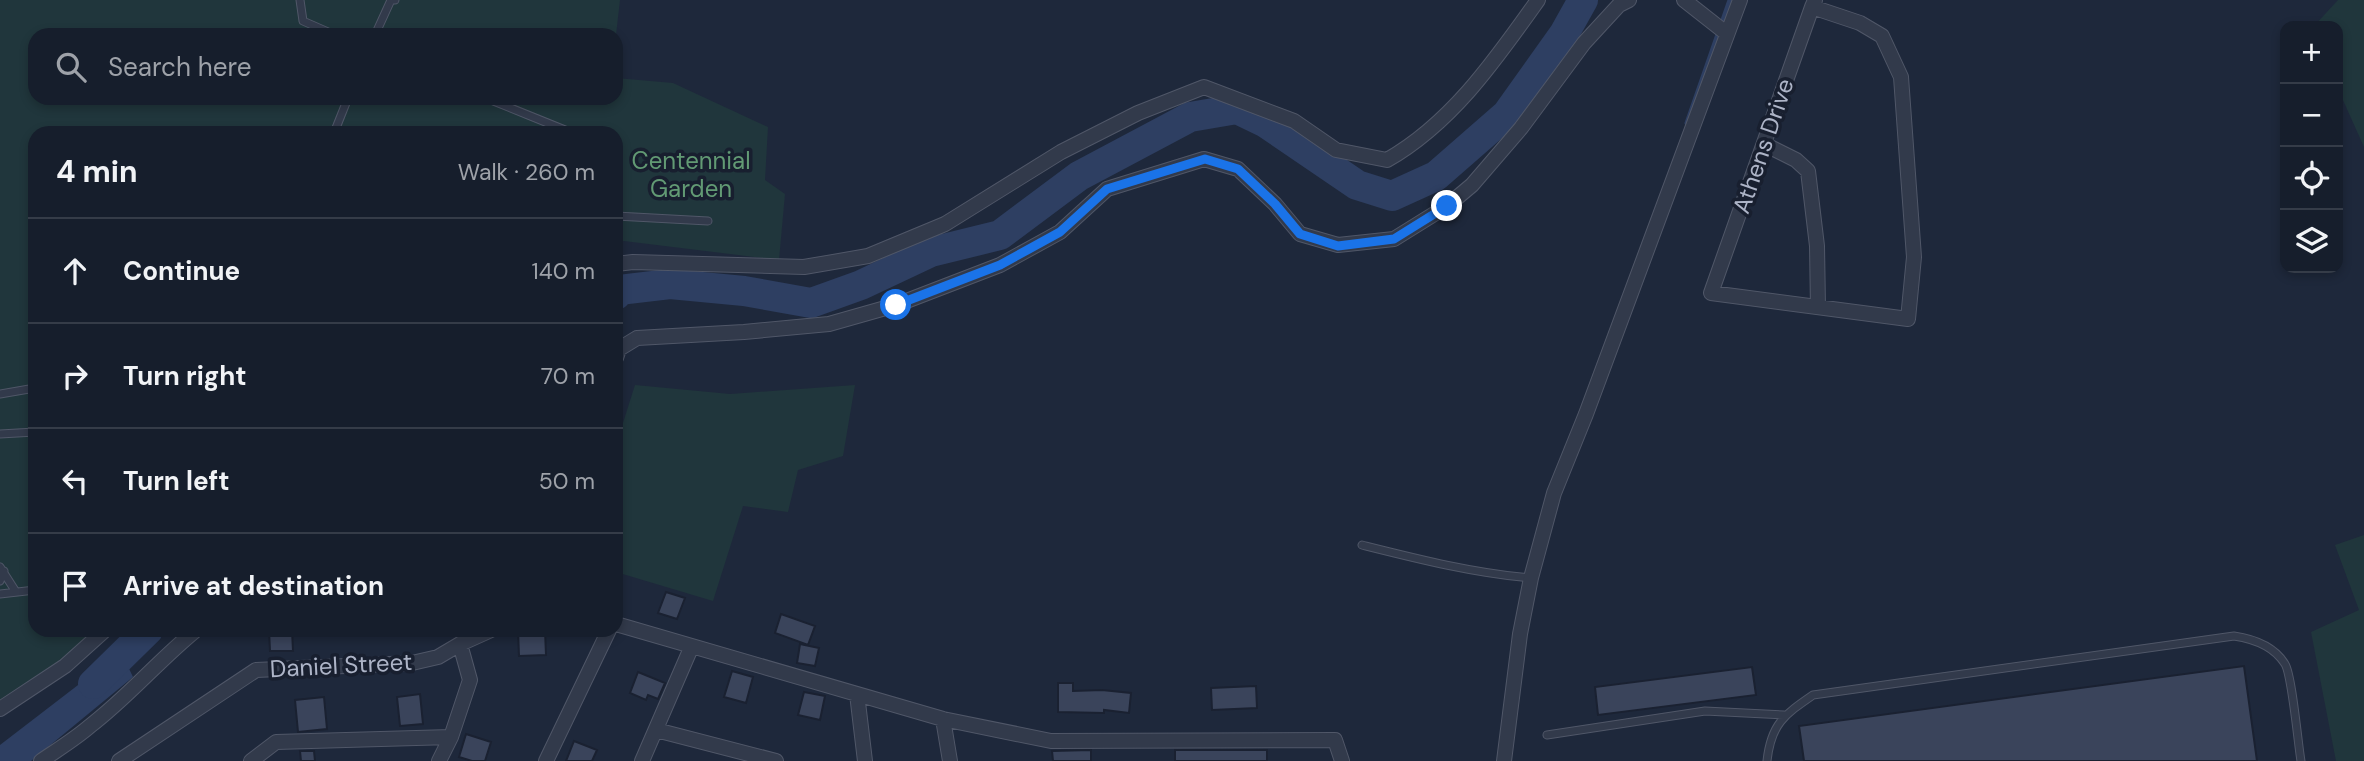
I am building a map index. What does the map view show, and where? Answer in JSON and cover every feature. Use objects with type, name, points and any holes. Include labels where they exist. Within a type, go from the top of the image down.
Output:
[{"type":"street","points":[[623,263],[804,267],[868,256],[946,224],[1061,152],[1138,113],[1205,87],[1294,121],[1336,150],[1387,160],[1412,146],[1462,99],[1538,0]]},
{"type":"street","points":[[623,346],[637,338],[829,324],[896,305],[1000,265],[1024,252],[1060,232],[1107,189],[1205,159],[1238,169],[1275,204],[1300,234],[1338,246],[1394,239],[1447,206],[1472,185],[1521,128],[1584,43],[1619,5],[1629,0]]},
{"type":"street","points":[[1684,0],[1726,33]]},
{"type":"street","points":[[1504,761],[1520,634],[1531,578],[1554,493],[1740,0]]},
{"type":"street","points":[[1764,144],[1796,160],[1808,171],[1817,246],[1818,307],[1908,319],[1914,257],[1901,77],[1882,36],[1860,23],[1813,3]]},
{"type":"street","name":"Athens Drive","points":[[1813,3],[1711,293],[1818,307]]},
{"type":"street","points":[[623,626],[943,719],[1051,741],[1335,740],[1342,761]]},
{"type":"street","points":[[0,709],[65,666],[97,637]]},
{"type":"street","points":[[41,761],[91,726],[188,637]]},
{"type":"street","name":"Daniel Street","points":[[119,761],[256,670],[412,663],[438,657],[476,637]]},
{"type":"street","points":[[546,761],[606,637]]},
{"type":"street","points":[[439,761],[451,737],[470,680],[460,644]]},
{"type":"street","points":[[642,761],[691,648]]},
{"type":"street","points":[[857,694],[865,761]]},
{"type":"street","points":[[943,719],[950,761]]},
{"type":"street","points":[[656,730],[776,761]]},
{"type":"street","points":[[251,761],[276,742],[451,737]]},
{"type":"lane","points":[[300,0],[303,21],[319,28]]},
{"type":"lane","points":[[378,28],[391,0],[395,0]]},
{"type":"lane","points":[[337,126],[345,105]]},
{"type":"lane","points":[[503,105],[555,126]]},
{"type":"lane","points":[[623,216],[708,221]]},
{"type":"lane","points":[[0,394],[28,389]]},
{"type":"lane","points":[[0,443],[3,433],[28,432]]},
{"type":"lane","points":[[1362,545],[1429,562],[1531,578]]},
{"type":"lane","points":[[0,581],[2,569]]},
{"type":"lane","points":[[2,569],[16,592]]},
{"type":"lane","points":[[0,594],[28,591]]},
{"type":"lane","points":[[1767,761],[1769,742],[1784,715],[1813,695],[2234,636],[2254,639],[2275,651],[2287,666],[2301,761]]},
{"type":"lane","points":[[1547,735],[1705,712],[1784,715]]},
{"type":"green space","name":"Centennial Garden","points":[[0,0],[620,0],[617,28],[28,28],[28,105],[623,105],[623,79],[673,83],[768,127],[765,180],[785,194],[779,260],[623,241],[623,126],[28,126],[28,637],[98,637],[0,712]]},
{"type":"green space","points":[[2338,0],[2364,0],[2364,147],[2343,100],[2343,21],[2319,21]]},
{"type":"green space","points":[[635,385],[730,394],[855,385],[843,456],[798,470],[788,512],[743,506],[713,601],[623,574],[623,423]]},
{"type":"green space","points":[[2364,535],[2364,761],[2336,761],[2311,632],[2359,610],[2335,545]]},
{"type":"water","points":[[121,652],[133,677],[31,761],[0,761],[0,745]]},
{"type":"building","points":[[666,592],[685,598],[677,619],[658,613]]},
{"type":"building","points":[[781,614],[815,626],[808,645],[775,633]]},
{"type":"building","points":[[269,637],[292,637],[293,651],[270,651]]},
{"type":"building","points":[[518,637],[545,637],[546,655],[519,656]]},
{"type":"building","points":[[800,644],[819,648],[815,666],[797,663]]},
{"type":"building","points":[[2244,666],[2257,761],[1804,761],[1799,726]]},
{"type":"building","points":[[1752,667],[1756,695],[1598,715],[1595,687]]},
{"type":"building","points":[[732,671],[753,677],[746,703],[724,697]]},
{"type":"building","points":[[638,672],[665,683],[658,699],[648,695],[646,700],[630,693]]},
{"type":"building","points":[[1058,683],[1073,683],[1073,691],[1131,693],[1129,713],[1104,710],[1104,713],[1058,712]]},
{"type":"building","points":[[1256,686],[1257,708],[1212,710],[1211,688]]},
{"type":"building","points":[[804,692],[825,696],[820,720],[798,715]]},
{"type":"building","points":[[420,694],[423,724],[400,726],[397,697]]},
{"type":"building","points":[[324,697],[327,729],[298,732],[295,700]]},
{"type":"building","points":[[466,734],[491,742],[485,761],[459,757]]},
{"type":"building","points":[[574,741],[597,750],[592,761],[566,761]]},
{"type":"building","points":[[1091,750],[1091,761],[1053,761],[1052,751]]},
{"type":"building","points":[[1175,750],[1267,750],[1267,761],[1175,761]]},
{"type":"building","points":[[300,751],[314,751],[315,761],[301,761]]},
{"type":"waterway","points":[[623,290],[670,284],[744,291],[811,303],[861,285],[931,252],[1000,235],[1079,176],[1190,117],[1237,109],[1266,123],[1357,185],[1392,196],[1436,176],[1507,114],[1564,34],[1583,0]]},
{"type":"waterway","points":[[1687,123],[1730,0]]},
{"type":"waterway","points":[[93,684],[141,637]]},
{"type":"route","points":[[896,305],[1000,265],[1060,232],[1107,189],[1205,159],[1238,169],[1275,204],[1300,234],[1338,246],[1394,239],[1447,206]]}]
